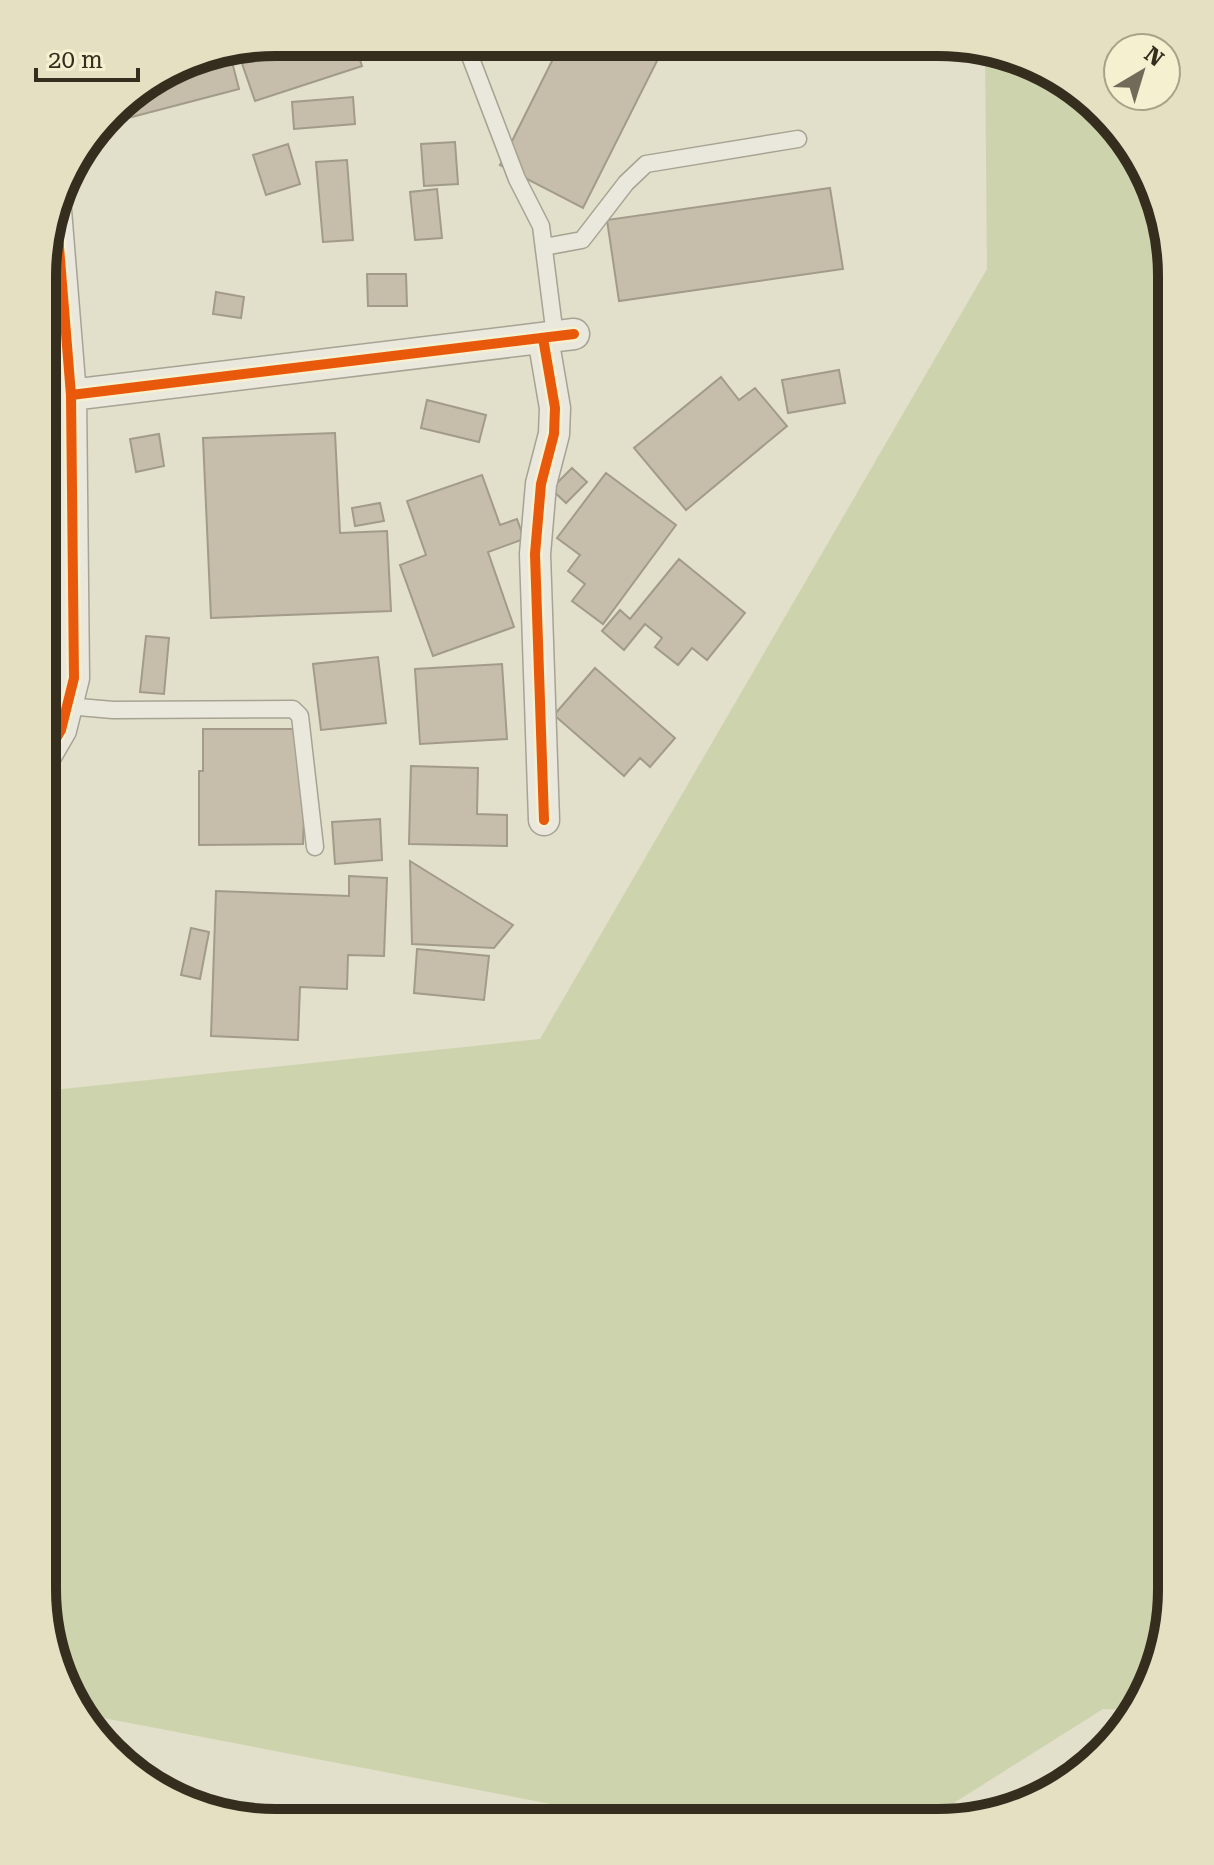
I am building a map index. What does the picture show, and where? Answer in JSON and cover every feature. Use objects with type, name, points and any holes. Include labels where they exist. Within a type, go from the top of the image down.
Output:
[{"type":"street","points":[[56,739],[74,678],[57,256]]},
{"type":"street","points":[[61,376],[557,336],[554,434],[537,511],[535,554],[544,820]]},
{"type":"lane","points":[[470,56],[517,179],[541,226],[557,336]]},
{"type":"lane","points":[[544,247],[582,240],[626,183],[646,164],[798,139]]},
{"type":"lane","points":[[67,706],[113,710],[293,709],[300,716],[315,847]]},
{"type":"green space","points":[[985,62],[1022,73],[1048,86],[1072,102],[1112,142],[1141,192],[1154,233],[1158,262],[1158,1603],[1146,1659],[1122,1710],[1103,1709],[945,1808],[938,1809],[577,1809],[98,1717],[73,1673],[60,1632],[56,1603],[56,1090],[540,1039],[987,269]]},
{"type":"building","points":[[276,56],[359,56],[362,66],[255,101],[241,60]]},
{"type":"building","points":[[554,56],[659,56],[583,208],[500,165]]},
{"type":"building","points":[[232,61],[239,89],[128,118],[131,111],[166,86],[206,68]]},
{"type":"building","points":[[353,97],[355,124],[294,129],[292,102]]},
{"type":"building","points":[[455,142],[458,184],[424,186],[421,144]]},
{"type":"building","points":[[288,144],[300,184],[266,195],[253,155]]},
{"type":"building","points":[[347,160],[353,240],[323,242],[316,162]]},
{"type":"building","points":[[830,188],[843,269],[619,301],[607,220]]},
{"type":"building","points":[[437,189],[442,238],[415,240],[410,192]]},
{"type":"building","points":[[367,274],[406,274],[407,306],[368,306]]},
{"type":"building","points":[[216,292],[244,297],[241,318],[213,314]]},
{"type":"building","points":[[839,370],[845,403],[788,413],[782,380]]},
{"type":"building","points":[[721,377],[739,400],[755,388],[787,426],[686,510],[634,448]]},
{"type":"building","points":[[427,400],[486,415],[479,442],[421,428]]},
{"type":"building","points":[[335,433],[340,533],[387,531],[391,611],[211,618],[203,438]]},
{"type":"building","points":[[159,434],[164,466],[136,472],[130,439]]},
{"type":"building","points":[[572,468],[587,482],[566,503],[551,489]]},
{"type":"building","points":[[606,473],[676,525],[603,624],[572,601],[585,584],[568,571],[580,555],[557,538]]},
{"type":"building","points":[[482,475],[500,525],[517,519],[524,539],[488,552],[514,627],[433,656],[400,565],[426,555],[407,501]]},
{"type":"building","points":[[380,503],[384,521],[355,526],[352,508]]},
{"type":"building","points":[[679,559],[745,613],[707,660],[692,648],[678,665],[655,647],[662,638],[645,624],[624,650],[602,631],[620,610],[630,619]]},
{"type":"building","points":[[146,636],[169,638],[164,694],[140,692]]},
{"type":"building","points":[[378,657],[386,723],[321,730],[313,664]]},
{"type":"building","points":[[502,664],[507,739],[420,744],[415,669]]},
{"type":"building","points":[[595,668],[675,738],[650,767],[640,758],[624,776],[554,715]]},
{"type":"building","points":[[203,729],[307,729],[303,844],[199,845],[199,771],[203,771]]},
{"type":"building","points":[[411,766],[478,768],[477,814],[507,815],[507,846],[409,844]]},
{"type":"building","points":[[380,819],[382,860],[335,864],[332,822]]},
{"type":"building","points":[[410,861],[513,925],[494,948],[412,944]]},
{"type":"building","points":[[349,876],[387,878],[384,956],[348,955],[347,989],[300,987],[298,1040],[211,1036],[216,891],[349,896]]},
{"type":"building","points":[[191,928],[209,932],[200,979],[181,975]]},
{"type":"building","points":[[417,949],[489,956],[484,1000],[414,993]]},
{"type":"cycle path","points":[[56,739],[74,678],[71,395],[59,244]]},
{"type":"cycle path","points":[[71,395],[574,334]]},
{"type":"cycle path","points":[[543,338],[555,408],[554,434],[541,484],[535,554],[544,820]]}]
